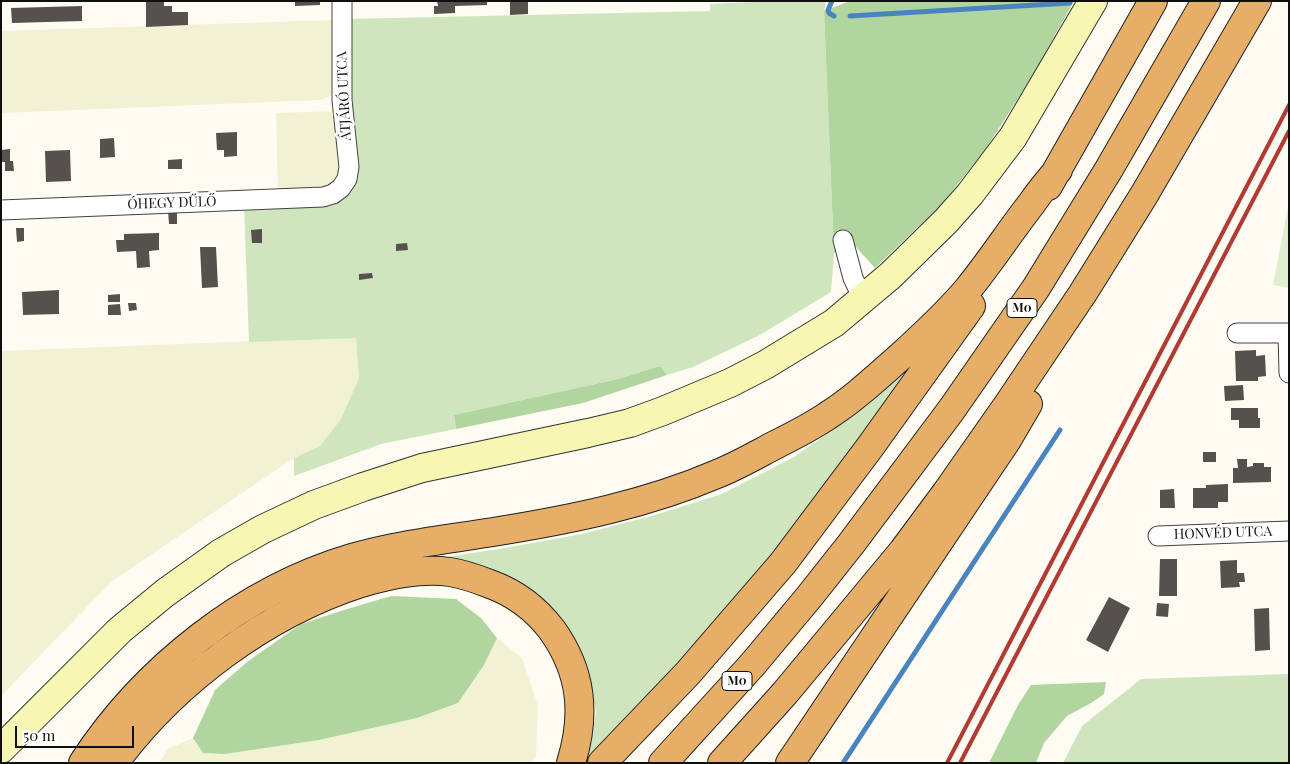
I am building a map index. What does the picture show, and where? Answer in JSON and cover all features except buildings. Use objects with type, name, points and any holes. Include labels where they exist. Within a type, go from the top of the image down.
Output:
[{"type":"highway","points":[[602,763],[688,673],[783,563],[870,448],[1013,245],[1058,170],[1153,1]]},
{"type":"highway","name":"M0","points":[[663,763],[753,664],[809,597],[952,409],[1036,288],[1109,169],[1206,1]]},
{"type":"highway","points":[[722,763],[785,693],[903,551],[1009,403],[1083,293],[1144,195],[1256,1]]},
{"type":"highway","points":[[83,763],[106,729],[120,713],[174,659],[224,620],[294,581],[353,558],[436,540],[500,531],[640,502],[726,470],[828,416],[871,383],[916,342],[968,289],[1058,170]]},
{"type":"highway","points":[[790,763],[1007,440],[1050,366],[1083,293]]},
{"type":"highway","points":[[114,763],[139,731],[170,699],[221,656],[254,634],[285,615],[341,590],[381,577],[419,571],[450,572],[478,579],[502,588],[544,618],[561,643],[574,673],[578,688],[580,713],[576,745],[571,763]]},
{"type":"street","name":"ÁTJÁRÓ UTCA","points":[[341,188],[347,179],[349,167],[342,100],[342,1]]},
{"type":"street","points":[[1,749],[120,630],[165,593],[221,554],[263,529],[314,505],[422,468],[630,423],[664,411],[730,383],[765,365],[834,323],[891,275],[946,221],[970,194],[1013,137],[1093,1]]},
{"type":"street","name":"ÓHEGY DŰLŐ","points":[[1,210],[323,197],[333,194],[341,188]]},
{"type":"street","points":[[844,240],[853,278],[864,299]]},
{"type":"street","points":[[1237,333],[1288,333],[1289,373]]},
{"type":"street","name":"HONVÉD UTCA","points":[[1158,536],[1289,531]]},
{"type":"green space","points":[[826,1],[824,11],[834,253],[831,292],[758,336],[693,367],[667,375],[660,366],[618,379],[454,415],[456,429],[381,444],[294,476],[294,458],[320,446],[341,419],[359,378],[356,338],[249,342],[244,206],[340,201],[344,195],[346,19],[710,11],[710,4]]},
{"type":"green space","points":[[850,1],[1074,1],[1033,75],[985,150],[940,206],[875,268],[856,247],[834,253],[824,11]]},
{"type":"green space","points":[[333,20],[333,95],[320,100],[1,113],[1,31]]},
{"type":"green space","points":[[338,111],[342,157],[338,179],[331,187],[278,193],[276,113]]},
{"type":"green space","points":[[1289,202],[1289,288],[1273,285]]},
{"type":"green space","points":[[356,337],[359,378],[341,419],[320,446],[294,458],[112,581],[1,696],[1,351]]},
{"type":"green space","points":[[922,356],[849,456],[764,564],[711,627],[588,761],[596,712],[587,665],[566,629],[426,560],[582,534],[655,515],[722,494],[794,457],[875,400]]},
{"type":"green space","points":[[660,366],[667,375],[583,403],[456,429],[454,415],[618,379]]},
{"type":"green space","points":[[391,596],[456,599],[481,618],[497,638],[484,665],[458,703],[417,718],[319,740],[225,754],[203,753],[193,738],[215,690],[247,662],[301,624]]},
{"type":"green space","points":[[497,638],[522,658],[538,706],[536,756],[531,763],[159,763],[168,749],[193,738],[203,753],[225,754],[319,740],[417,718],[458,703],[484,665]]},
{"type":"green space","points":[[1289,674],[1289,763],[1063,763],[1082,726],[1141,679]]},
{"type":"green space","points":[[1106,682],[1104,694],[1067,716],[1044,743],[1036,763],[989,763],[1018,705],[1031,685]]},
{"type":"waterway","points":[[832,1],[828,10],[834,16]]},
{"type":"waterway","points":[[850,16],[1070,3]]},
{"type":"waterway","points":[[843,763],[1060,430]]},
{"type":"railway","points":[[947,763],[1289,105]]},
{"type":"railway","points":[[960,763],[1289,131]]}]
